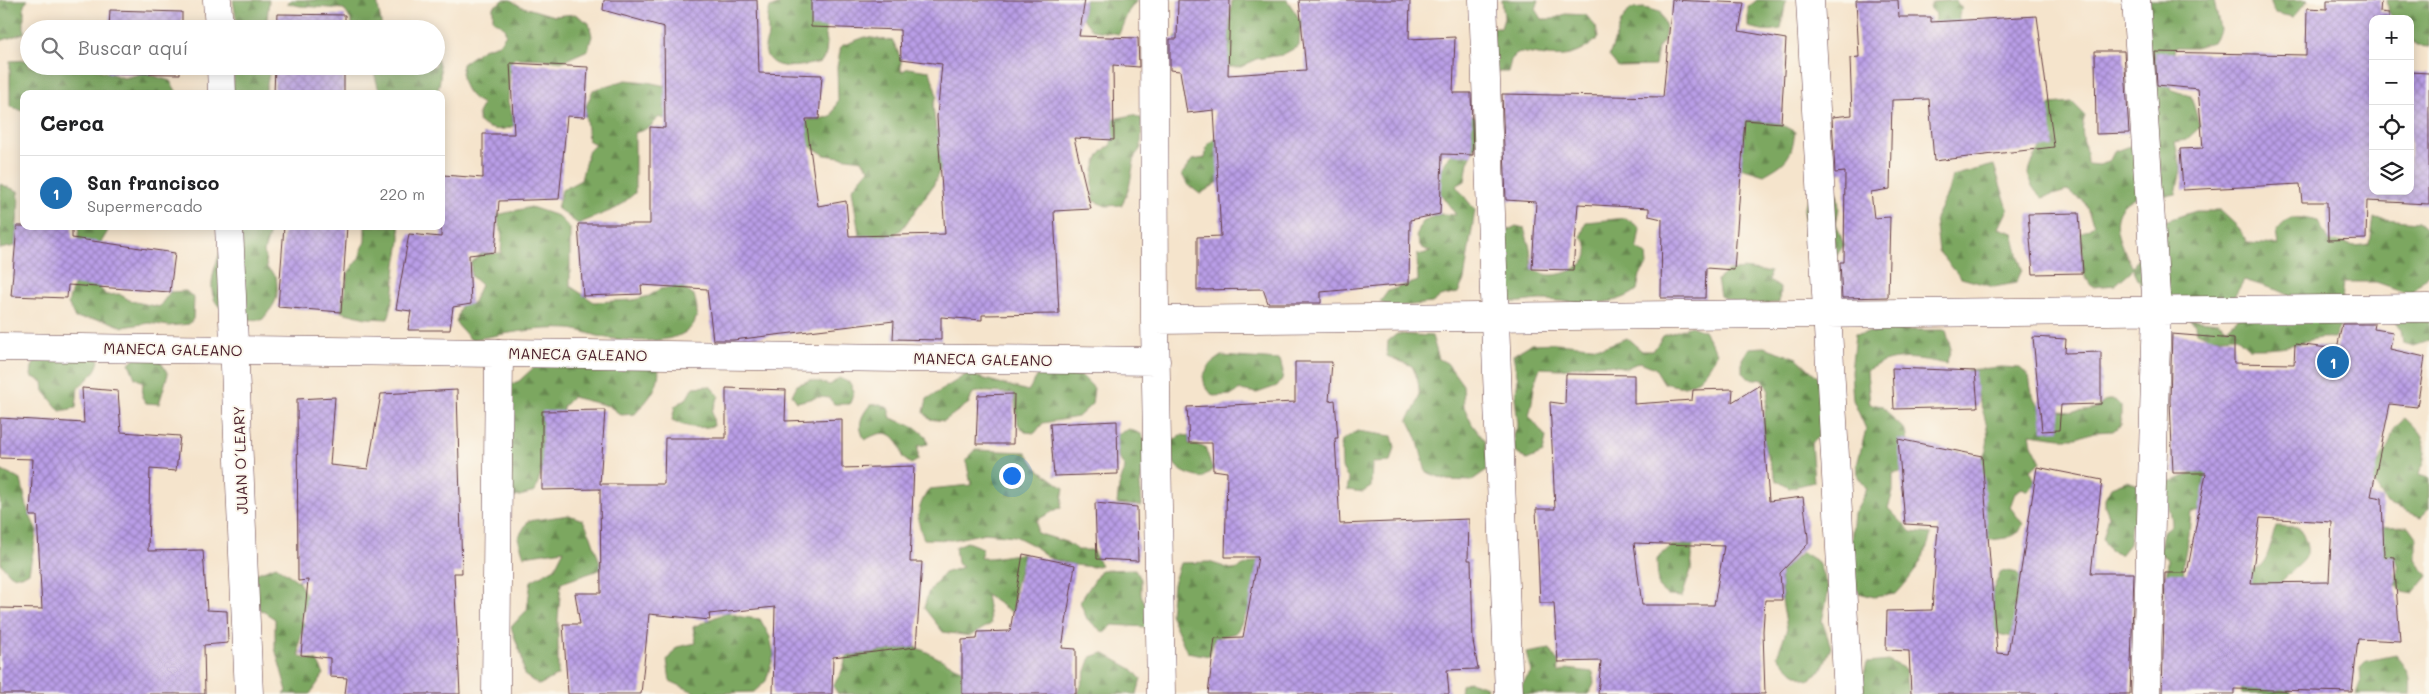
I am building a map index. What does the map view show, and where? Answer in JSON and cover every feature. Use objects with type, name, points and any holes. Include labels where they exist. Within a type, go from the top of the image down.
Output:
[{"type":"street","points":[[217,0],[218,20]]},
{"type":"street","points":[[1154,0],[1155,320],[1161,694]]},
{"type":"street","points":[[1483,0],[1509,694]]},
{"type":"street","points":[[1810,0],[1848,694]]},
{"type":"street","points":[[2136,0],[2157,310],[2146,694]]},
{"type":"street","points":[[221,75],[222,90]]},
{"type":"street","name":"JUAN O´LEARY","points":[[229,230],[249,694]]},
{"type":"street","points":[[1155,320],[1827,316],[2157,310],[2429,308]]},
{"type":"street","name":"MANECA GALEANO","points":[[0,346],[1156,361]]},
{"type":"street","points":[[496,694],[500,353]]},
{"type":"green space","points":[[0,0],[28,0],[24,5],[24,20],[20,20],[20,34],[0,41]]},
{"type":"green space","points":[[233,0],[269,0],[267,20],[236,20]]},
{"type":"green space","points":[[292,0],[377,0],[380,20],[351,20],[344,9],[300,6],[287,3]]},
{"type":"green space","points":[[504,0],[511,0],[520,6],[554,16],[575,14],[589,23],[592,36],[588,50],[561,62],[515,58],[510,63],[508,102],[515,125],[497,130],[479,122],[478,113],[483,104],[472,97],[465,88],[462,77],[462,64],[483,49],[499,44],[506,34],[504,27],[493,20],[493,7]]},
{"type":"green space","points":[[788,0],[828,0],[831,15],[825,31],[827,42],[826,54],[821,62],[787,66],[772,62],[767,56],[765,47],[768,36],[770,8]]},
{"type":"green space","points":[[1085,0],[1137,0],[1128,12],[1119,34],[1092,30],[1082,17]]},
{"type":"green space","points":[[1232,0],[1287,0],[1301,21],[1299,46],[1282,55],[1256,59],[1241,67],[1212,67],[1199,62],[1174,70],[1166,52],[1178,34],[1207,29],[1229,30]]},
{"type":"green space","points":[[1502,0],[1539,0],[1536,9],[1542,19],[1553,19],[1565,14],[1586,15],[1596,27],[1598,38],[1588,46],[1570,55],[1552,56],[1519,52],[1511,60],[1508,72],[1495,72],[1493,28],[1501,28],[1504,18]]},
{"type":"green space","points":[[1757,0],[1786,0],[1781,29],[1766,31],[1748,27],[1748,7]]},
{"type":"green space","points":[[1955,0],[1962,9],[1959,15],[1958,29],[1934,22],[1936,14],[1929,7],[1933,2]]},
{"type":"green space","points":[[2141,0],[2214,0],[2220,30],[2213,42],[2195,47],[2175,47],[2170,74],[2170,89],[2191,96],[2200,127],[2186,140],[2175,142],[2181,169],[2176,194],[2163,196]]},
{"type":"green space","points":[[2270,0],[2308,0],[2293,17],[2275,13]]},
{"type":"green space","points":[[2387,0],[2429,0],[2429,47],[2416,46],[2414,44],[2414,15],[2391,15]]},
{"type":"green space","points":[[1644,8],[1660,12],[1666,27],[1664,40],[1658,48],[1655,66],[1618,67],[1609,56],[1621,22],[1630,9]]},
{"type":"green space","points":[[865,37],[893,41],[901,59],[901,72],[908,68],[930,71],[937,96],[933,106],[936,130],[964,137],[941,167],[933,186],[902,229],[856,262],[859,235],[852,189],[869,169],[862,160],[825,155],[793,136],[802,121],[831,117],[838,100],[837,67],[841,46]]},
{"type":"green space","points":[[20,60],[20,75],[115,75],[124,78],[137,75],[151,75],[170,81],[176,90],[20,90],[20,110],[10,106],[10,61]]},
{"type":"green space","points":[[234,75],[269,75],[266,90],[232,90]]},
{"type":"green space","points":[[440,75],[440,80],[438,90],[379,90],[375,76]]},
{"type":"green space","points":[[626,80],[647,82],[694,92],[681,124],[659,117],[650,127],[635,133],[635,193],[617,208],[578,224],[557,208],[562,190],[581,180],[588,152],[595,144],[588,140],[585,109],[593,90]]},
{"type":"green space","points":[[2072,102],[2085,115],[2082,128],[2087,164],[2099,165],[2109,162],[2114,152],[2133,145],[2138,196],[2127,202],[2120,210],[2117,218],[2117,228],[2123,248],[2133,268],[2152,225],[2196,211],[2221,211],[2239,228],[2248,243],[2278,245],[2276,232],[2286,222],[2294,218],[2318,221],[2328,240],[2355,246],[2370,244],[2374,218],[2418,222],[2429,231],[2429,273],[2411,294],[2376,282],[2344,282],[2342,299],[2297,299],[2280,291],[2244,280],[2233,299],[2173,299],[2144,292],[2133,269],[2115,285],[2092,287],[2083,273],[2081,233],[2094,225],[2084,201],[2067,191],[2042,198],[2032,186],[2029,174],[2032,163],[2040,149],[2036,119],[2051,104]]},
{"type":"green space","points":[[1462,110],[1479,119],[1481,135],[1468,162],[1465,181],[1456,186],[1475,210],[1464,280],[1458,293],[1440,297],[1432,303],[1390,307],[1380,302],[1388,291],[1418,281],[1417,255],[1431,252],[1421,247],[1416,237],[1422,221],[1440,214],[1456,215],[1432,182],[1451,154],[1455,114]]},
{"type":"green space","points":[[1133,115],[1142,119],[1141,148],[1135,156],[1129,188],[1122,205],[1106,206],[1094,201],[1093,178],[1096,161],[1105,149],[1111,146],[1113,119]]},
{"type":"green space","points":[[1745,120],[1779,123],[1795,132],[1792,148],[1787,159],[1764,175],[1741,168]]},
{"type":"green space","points":[[1214,139],[1225,142],[1228,182],[1217,183],[1200,194],[1187,184],[1182,174],[1192,160],[1205,158],[1207,146]]},
{"type":"green space","points":[[1994,165],[2008,209],[1999,228],[2013,233],[2022,270],[2016,283],[1994,287],[1961,278],[1939,252],[1935,218],[1947,195],[1952,176]]},
{"type":"green space","points":[[0,184],[18,191],[19,199],[15,246],[0,249]]},
{"type":"green space","points":[[1822,190],[1837,192],[1839,208],[1836,223],[1844,245],[1837,255],[1805,246],[1804,206],[1810,196]]},
{"type":"green space","points":[[531,207],[558,216],[570,228],[570,286],[594,302],[633,300],[649,296],[660,289],[680,286],[694,295],[697,310],[694,323],[687,331],[676,337],[662,340],[618,339],[574,330],[544,329],[471,340],[456,323],[461,304],[472,304],[481,285],[471,276],[471,263],[481,254],[501,253],[502,236],[497,215]]},
{"type":"green space","points":[[1626,218],[1640,228],[1637,248],[1646,254],[1647,265],[1640,275],[1637,290],[1626,296],[1615,300],[1590,303],[1540,300],[1516,302],[1506,300],[1485,290],[1498,235],[1516,226],[1524,228],[1530,248],[1532,269],[1546,274],[1557,275],[1576,268],[1585,259],[1587,245],[1581,236],[1586,222]]},
{"type":"green space","points":[[79,230],[107,230],[97,249],[99,287],[106,295],[119,294],[131,301],[159,307],[170,292],[186,291],[194,298],[193,319],[189,324],[169,326],[149,323],[123,327],[105,320],[75,318],[68,303],[74,282]]},
{"type":"green space","points":[[229,230],[271,230],[264,252],[267,268],[276,276],[277,295],[271,309],[262,320],[237,316],[219,306],[213,297],[212,285],[217,261]]},
{"type":"green space","points":[[365,230],[399,230],[393,298],[388,319],[366,318],[341,312],[348,273],[359,258],[365,241]]},
{"type":"green space","points":[[1742,269],[1770,272],[1769,280],[1780,288],[1779,303],[1738,304],[1720,296],[1717,280],[1726,272]]},
{"type":"green space","points":[[2429,305],[2429,341],[2414,346],[2403,343],[2401,330],[2395,321]]},
{"type":"green space","points":[[2333,315],[2340,326],[2334,338],[2318,338],[2267,348],[2249,348],[2236,336],[2210,338],[2197,332],[2196,325],[2189,319],[2218,322],[2227,328],[2239,317]]},
{"type":"green space","points":[[1691,326],[1704,331],[1717,353],[1704,374],[1690,385],[1679,386],[1664,383],[1655,368],[1640,362],[1626,368],[1592,364],[1561,369],[1540,368],[1529,416],[1546,437],[1543,453],[1527,460],[1515,452],[1514,435],[1518,425],[1515,397],[1518,380],[1513,355],[1531,344],[1556,343],[1603,347],[1627,338],[1642,351],[1653,351],[1663,336]]},
{"type":"green space","points":[[1890,330],[1946,330],[1951,349],[1946,364],[1905,358],[1885,361],[1867,371],[1870,404],[1883,406],[1895,422],[1906,430],[1909,450],[1960,451],[1958,469],[1893,473],[1893,492],[1888,508],[1911,532],[1931,534],[1922,559],[1896,594],[1874,597],[1855,592],[1851,542],[1854,514],[1867,489],[1858,477],[1857,465],[1866,429],[1853,400],[1851,372],[1855,334]]},
{"type":"green space","points":[[1397,334],[1432,336],[1439,359],[1447,363],[1463,385],[1464,407],[1472,424],[1485,441],[1488,469],[1471,481],[1447,480],[1426,472],[1417,438],[1408,419],[1418,399],[1418,380],[1412,366],[1387,356],[1388,341]]},
{"type":"green space","points":[[1764,347],[1797,358],[1821,380],[1823,433],[1811,443],[1814,482],[1789,488],[1776,480],[1765,449],[1763,421],[1769,391],[1763,380],[1747,378],[1742,372],[1742,359],[1749,348]]},
{"type":"green space","points":[[42,349],[99,359],[92,375],[78,387],[76,408],[60,411],[44,391],[43,382],[31,376],[32,367]]},
{"type":"green space","points":[[139,354],[161,362],[168,374],[159,404],[146,403],[142,397],[143,382],[135,378],[129,363]]},
{"type":"green space","points":[[1221,356],[1280,360],[1283,371],[1282,379],[1277,386],[1257,393],[1240,390],[1232,395],[1213,396],[1205,386],[1203,376],[1211,363]]},
{"type":"green space","points":[[543,359],[658,362],[658,378],[654,391],[635,414],[621,415],[609,406],[572,397],[563,407],[561,432],[542,470],[535,492],[512,498],[498,491],[499,389],[519,381]]},
{"type":"green space","points":[[2001,367],[2020,368],[2029,376],[2036,402],[2050,410],[2075,412],[2089,410],[2096,408],[2107,400],[2115,400],[2121,406],[2121,425],[2113,431],[2094,432],[2077,438],[2030,434],[2032,444],[2041,462],[2030,470],[2035,481],[2028,491],[2022,488],[2015,493],[2010,507],[2023,524],[2019,532],[2007,538],[1973,542],[1981,459],[1985,451],[1988,434],[1975,388],[1947,376],[1968,370]]},
{"type":"green space","points":[[967,374],[1028,391],[1038,375],[1082,376],[1094,388],[1092,404],[1078,417],[1043,423],[1035,433],[1025,432],[1018,424],[1014,393],[973,393],[969,403],[944,421],[929,419],[924,412],[927,399]]},
{"type":"green space","points":[[839,378],[850,383],[854,391],[850,404],[834,404],[830,398],[819,397],[797,402],[792,395],[797,385],[810,380],[830,385]]},
{"type":"green space","points":[[710,386],[719,396],[712,411],[714,426],[693,427],[672,420],[675,406],[687,398],[693,387]]},
{"type":"green space","points":[[880,404],[888,408],[891,418],[915,427],[926,436],[928,444],[918,446],[918,460],[911,464],[903,458],[895,438],[885,433],[865,440],[860,426],[862,418],[870,405]]},
{"type":"green space","points":[[2405,418],[2422,437],[2425,448],[2420,474],[2429,477],[2429,509],[2421,517],[2387,504],[2370,477],[2388,447],[2393,431]]},
{"type":"green space","points":[[1129,429],[1141,434],[1149,447],[1140,485],[1142,506],[1117,504],[1119,486],[1125,468],[1118,456],[1117,434]]},
{"type":"green space","points":[[1357,431],[1392,436],[1395,447],[1391,462],[1372,463],[1371,487],[1363,492],[1347,490],[1349,480],[1342,468],[1341,441]]},
{"type":"green space","points":[[1182,435],[1189,436],[1189,444],[1205,447],[1213,470],[1203,478],[1182,471],[1173,462],[1171,449],[1173,440]]},
{"type":"green space","points":[[975,450],[1026,452],[1037,468],[1064,488],[1061,507],[1037,520],[1037,533],[1066,542],[1078,550],[1092,550],[1101,565],[1093,567],[1075,565],[1051,559],[1031,544],[1015,536],[985,533],[952,540],[924,539],[918,519],[925,495],[929,489],[971,485],[966,460]]},
{"type":"green space","points":[[0,470],[21,480],[28,511],[37,531],[29,572],[22,576],[11,575],[1,564]]},
{"type":"green space","points":[[2192,473],[2207,473],[2214,506],[2197,512],[2191,512],[2183,564],[2184,576],[2166,603],[2164,587],[2168,559],[2159,552],[2163,532],[2172,525],[2165,489],[2166,482],[2177,480]]},
{"type":"green space","points":[[2126,481],[2136,484],[2146,492],[2141,519],[2131,525],[2129,544],[2120,555],[2110,551],[2103,539],[2109,516],[2105,506],[2105,498],[2111,487]]},
{"type":"green space","points":[[569,515],[583,520],[591,536],[602,569],[561,583],[558,619],[558,675],[539,685],[524,675],[522,658],[511,627],[527,610],[531,581],[555,568],[564,550],[524,556],[518,538],[528,521]]},
{"type":"green space","points":[[2276,526],[2299,527],[2307,547],[2307,554],[2304,559],[2280,583],[2291,694],[2242,694],[2234,671],[2243,575],[2252,572],[2263,562],[2267,556]]},
{"type":"green space","points":[[2408,526],[2416,537],[2416,559],[2428,576],[2413,594],[2403,592],[2396,584],[2398,567],[2394,557],[2378,556],[2382,527]]},
{"type":"green space","points":[[967,542],[983,548],[980,558],[1024,554],[1015,589],[1013,613],[986,595],[991,624],[970,636],[943,632],[924,608],[928,593],[944,573],[963,567],[957,563],[955,547]]},
{"type":"green space","points":[[1693,545],[1691,570],[1682,597],[1668,596],[1658,587],[1657,559],[1671,546]]},
{"type":"green space","points":[[1802,552],[1818,562],[1829,590],[1822,621],[1831,647],[1821,671],[1808,680],[1793,672],[1777,656],[1787,629],[1780,573]]},
{"type":"green space","points":[[1260,559],[1248,611],[1236,633],[1215,638],[1209,656],[1187,652],[1170,614],[1173,584],[1180,563],[1209,562],[1234,570]]},
{"type":"green space","points":[[276,566],[298,581],[308,598],[301,619],[304,624],[299,644],[300,657],[317,661],[324,674],[310,694],[284,694],[287,691],[275,648],[275,619],[258,608],[252,575]]},
{"type":"green space","points":[[1135,569],[1141,579],[1141,595],[1150,613],[1146,627],[1113,625],[1104,633],[1087,619],[1080,602],[1101,570]]},
{"type":"green space","points":[[2001,572],[2018,573],[2024,582],[2012,637],[1998,634],[1993,624],[1992,591]]},
{"type":"green space","points":[[727,612],[742,617],[760,619],[770,637],[774,655],[766,681],[754,692],[698,694],[670,681],[667,660],[677,647],[696,643],[693,627]]},
{"type":"green space","points":[[915,647],[962,669],[962,694],[838,694],[833,686],[841,673],[847,656]]},
{"type":"green space","points":[[1550,649],[1558,662],[1559,673],[1567,669],[1593,672],[1594,684],[1589,694],[1522,694],[1521,686],[1531,672],[1526,653]]},
{"type":"green space","points":[[1103,653],[1132,669],[1141,679],[1137,694],[1078,694],[1091,657]]},
{"type":"green space","points":[[2396,655],[2404,664],[2408,673],[2410,694],[2356,694],[2361,680],[2360,668],[2367,661]]},
{"type":"green space","points":[[1890,661],[1905,669],[1908,694],[1863,694],[1863,678],[1867,663]]},
{"type":"green space","points":[[1469,681],[1487,687],[1485,694],[1460,694],[1461,685]]},
{"type":"building","points":[[604,0],[757,0],[759,73],[822,75],[819,119],[806,119],[818,206],[846,201],[849,236],[945,234],[937,117],[942,64],[901,59],[900,30],[811,27],[811,0],[1085,0],[1079,36],[1138,38],[1139,67],[1113,65],[1114,140],[1074,138],[1091,209],[1054,211],[1059,314],[982,315],[982,320],[941,317],[941,340],[893,339],[894,321],[733,340],[713,340],[707,289],[641,285],[642,294],[583,296],[578,224],[650,224],[650,127],[665,128],[664,27],[603,10]]},
{"type":"building","points":[[1178,0],[1230,0],[1228,75],[1306,70],[1299,0],[1410,0],[1409,39],[1455,37],[1453,93],[1471,93],[1473,155],[1442,154],[1440,214],[1410,220],[1409,284],[1321,292],[1321,303],[1268,303],[1263,289],[1197,290],[1197,237],[1221,236],[1214,110],[1187,113],[1180,71],[1170,70],[1170,39],[1177,39]]},
{"type":"building","points":[[1672,0],[1744,3],[1739,31],[1786,39],[1781,123],[1745,120],[1734,270],[1706,268],[1705,298],[1661,298],[1662,219],[1649,216],[1649,208],[1578,204],[1573,270],[1532,269],[1536,202],[1506,200],[1502,94],[1663,97]]},
{"type":"building","points":[[1856,0],[1898,0],[1899,17],[1931,17],[1931,22],[2037,16],[2054,147],[1934,161],[1929,99],[1892,100],[1890,189],[1871,192],[1874,218],[1890,217],[1888,297],[1842,298],[1840,262],[1844,262],[1845,172],[1835,173],[1832,117],[1852,115],[1850,58],[1859,57]]},
{"type":"building","points":[[2327,0],[2381,0],[2380,12],[2389,13],[2389,15],[2369,15],[2369,195],[2414,195],[2414,72],[2429,73],[2429,204],[2367,201],[2366,239],[2328,240],[2327,202],[2302,202],[2300,184],[2183,190],[2180,149],[2203,148],[2198,89],[2157,85],[2155,52],[2306,55],[2307,8],[2327,9]]},
{"type":"building","points":[[110,10],[182,12],[182,20],[109,20]]},
{"type":"building","points":[[278,14],[345,15],[345,20],[278,20]]},
{"type":"building","points":[[2095,51],[2124,51],[2129,133],[2096,134]]},
{"type":"building","points":[[510,63],[588,67],[585,117],[567,116],[559,199],[499,201],[495,252],[469,255],[471,304],[453,307],[450,330],[408,330],[411,311],[396,309],[409,234],[441,237],[441,230],[445,230],[445,175],[483,178],[483,134],[514,134]]},
{"type":"building","points":[[275,75],[344,75],[344,90],[274,90]]},
{"type":"building","points":[[2079,213],[2083,273],[2033,274],[2028,214]]},
{"type":"building","points":[[17,226],[20,226],[20,230],[72,230],[72,238],[175,253],[170,292],[68,285],[67,298],[11,296]]},
{"type":"building","points":[[284,230],[347,230],[341,312],[278,307]]},
{"type":"building","points":[[2342,324],[2375,324],[2374,329],[2393,332],[2390,349],[2425,357],[2417,407],[2390,404],[2371,496],[2382,498],[2384,556],[2394,557],[2400,641],[2358,639],[2352,692],[2234,689],[2234,694],[2162,694],[2165,573],[2187,573],[2206,473],[2173,473],[2170,400],[2172,334],[2234,339],[2234,363],[2294,364],[2295,344],[2337,349]],"holes":[[[2260,518],[2332,522],[2329,582],[2251,583]]]},
{"type":"building","points":[[2033,337],[2066,339],[2065,353],[2101,352],[2101,404],[2061,405],[2059,430],[2042,431]]},
{"type":"building","points":[[1295,362],[1332,362],[1329,401],[1335,400],[1338,438],[1335,438],[1340,524],[1469,519],[1468,560],[1471,560],[1473,641],[1478,669],[1447,670],[1449,694],[1208,694],[1215,638],[1243,637],[1258,557],[1225,557],[1227,472],[1213,470],[1212,443],[1189,443],[1187,407],[1295,402]]},
{"type":"building","points":[[1892,368],[1975,371],[1978,407],[1894,409]]},
{"type":"building","points":[[1566,374],[1634,375],[1634,404],[1692,400],[1693,390],[1733,389],[1732,402],[1760,385],[1769,501],[1803,497],[1808,537],[1808,544],[1780,573],[1782,600],[1765,600],[1763,631],[1765,694],[1598,694],[1601,661],[1558,662],[1554,603],[1540,603],[1536,509],[1555,509],[1550,402],[1565,404]],"holes":[[[1634,543],[1724,546],[1714,605],[1642,605]]]},
{"type":"building","points":[[82,388],[118,391],[121,432],[180,436],[176,471],[150,469],[148,551],[203,550],[207,610],[227,611],[228,643],[204,645],[205,694],[0,694],[0,608],[42,609],[37,516],[30,516],[33,459],[0,458],[0,418],[84,423]]},
{"type":"building","points":[[726,388],[786,390],[785,421],[842,419],[842,468],[914,466],[910,562],[922,562],[916,647],[833,657],[832,694],[773,694],[775,607],[709,614],[710,620],[649,614],[641,694],[568,694],[563,624],[580,624],[575,593],[601,593],[600,489],[542,490],[542,411],[605,410],[600,484],[664,484],[665,438],[726,438]]},
{"type":"building","points":[[457,390],[462,573],[454,573],[460,694],[345,694],[347,678],[330,677],[330,658],[301,655],[308,580],[298,581],[297,399],[335,397],[330,465],[368,469],[381,394]]},
{"type":"building","points":[[1014,394],[1013,444],[976,444],[978,395]]},
{"type":"building","points":[[1117,421],[1118,474],[1054,476],[1050,424]]},
{"type":"building","points":[[1898,439],[1982,456],[1997,653],[2008,654],[2037,467],[2102,480],[2091,573],[2134,573],[2130,694],[1911,694],[1909,651],[1886,650],[1887,611],[1932,610],[1938,526],[1905,524]]},
{"type":"building","points":[[1095,503],[1137,507],[1138,561],[1097,559]]},
{"type":"building","points":[[1023,554],[1075,565],[1062,648],[1076,649],[1076,694],[962,694],[962,640],[977,639],[978,632],[1010,631]]},
{"type":"place","name":"San francisco","points":[[2333,362]]}]
